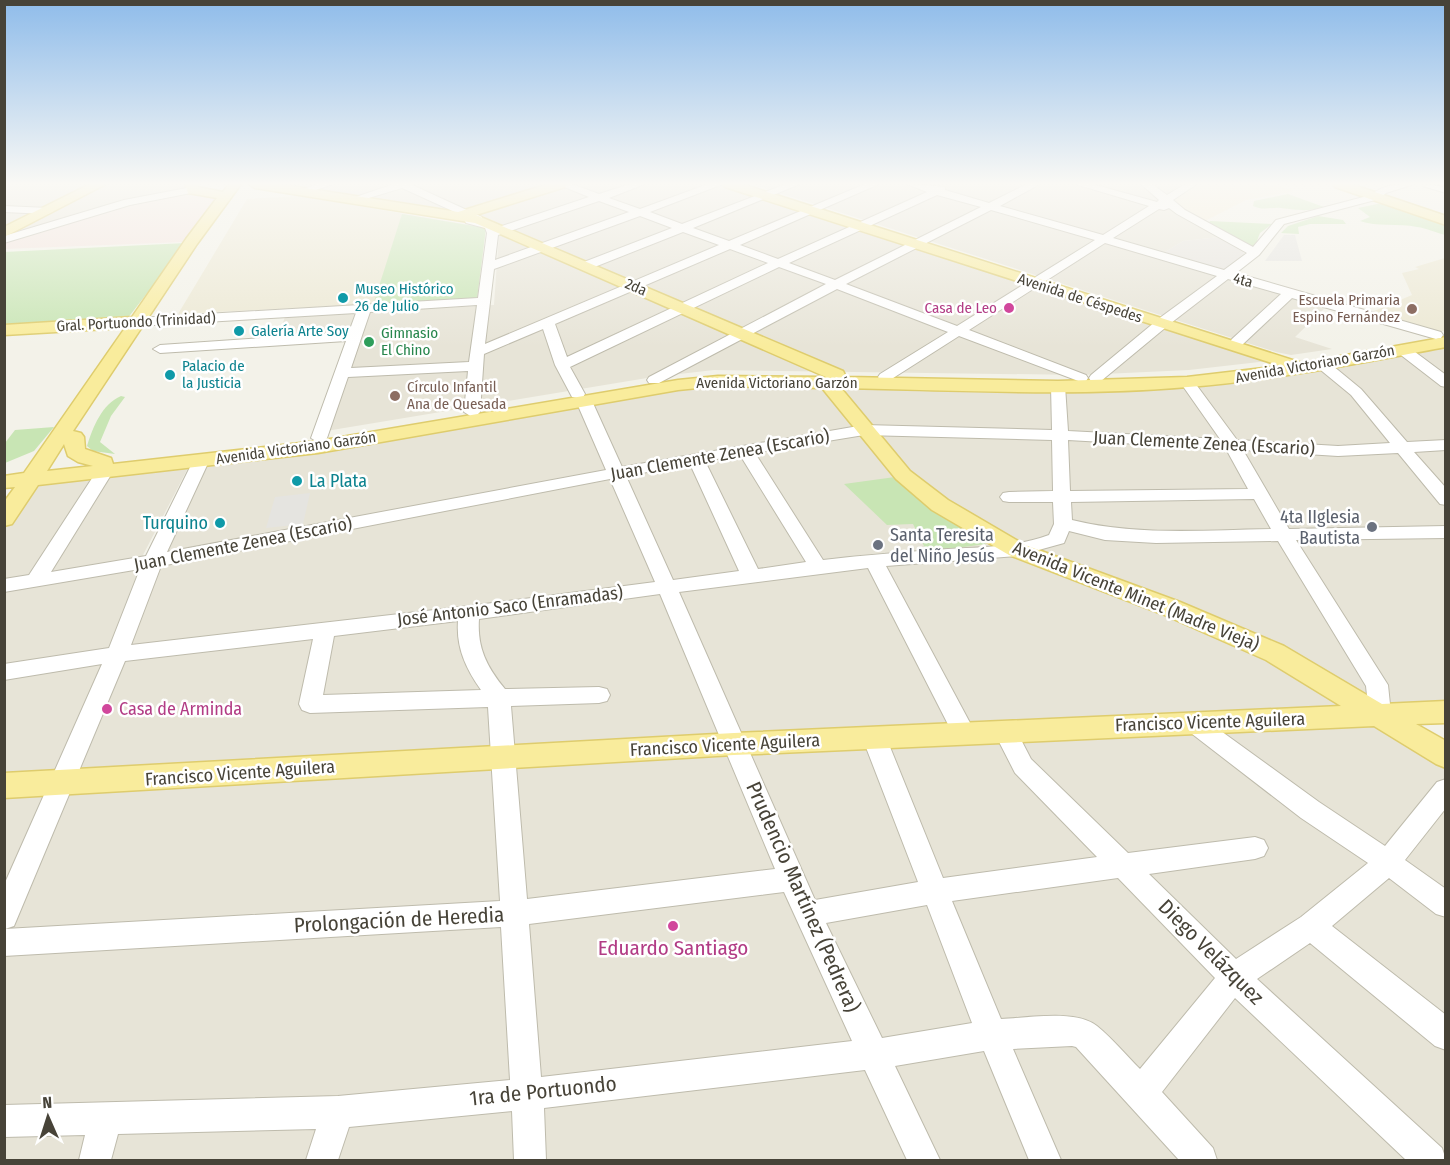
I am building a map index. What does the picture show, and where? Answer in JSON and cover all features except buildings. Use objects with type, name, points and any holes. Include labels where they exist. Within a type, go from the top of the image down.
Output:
[{"type":"main road","points":[[4,519],[65,440],[200,238]]},
{"type":"main road","name":"2da","points":[[521,238],[588,265],[743,334],[832,379]]},
{"type":"main road","name":"Avenida de Céspedes","points":[[904,238],[1296,363]]},
{"type":"main road","name":"Gral. Portuondo (Trinidad)","points":[[4,330],[143,322]]},
{"type":"main road","name":"Avenida de Céspedes","points":[[1163,322],[1237,342],[1296,363]]},
{"type":"main road","name":"Avenida Victoriano Garzón","points":[[105,466],[319,438],[472,412],[718,381],[885,377],[1088,378],[1209,372],[1402,349],[1442,338]]},
{"type":"main road","name":"Avenida Victoriano Garzón","points":[[4,471],[43,471],[201,461],[318,447],[588,398],[654,380],[715,374],[1058,386],[1186,382],[1442,338]]},
{"type":"main road","name":"Avenida Vicente Minet (Madre Vieja)","points":[[832,379],[864,430],[903,475],[940,505],[1017,550],[1171,608],[1275,653],[1380,714],[1446,756]]},
{"type":"main road","points":[[65,440],[75,452],[105,466]]},
{"type":"main road","points":[[4,471],[43,455],[65,440]]},
{"type":"main road","name":"Avenida Victoriano Garzón","points":[[4,482],[43,471]]},
{"type":"main road","name":"Francisco Vicente Aguilera","points":[[4,786],[502,756],[1446,711]]},
{"type":"street","points":[[472,412],[476,359],[488,267],[497,238]]},
{"type":"street","points":[[488,267],[570,238]]},
{"type":"street","points":[[588,265],[656,238]]},
{"type":"street","points":[[710,238],[1088,378],[1255,253],[1267,238]]},
{"type":"street","points":[[342,373],[476,359],[548,322],[744,238]]},
{"type":"street","points":[[562,365],[681,307],[832,238]]},
{"type":"street","points":[[654,380],[928,238]]},
{"type":"street","points":[[1229,238],[1255,253]]},
{"type":"street","points":[[885,377],[957,329],[1105,239]]},
{"type":"street","name":"4ta","points":[[1105,239],[1442,338]]},
{"type":"street","points":[[1237,342],[1289,294]]},
{"type":"street","name":"Gral. Portuondo (Trinidad)","points":[[143,322],[484,301]]},
{"type":"street","points":[[319,438],[364,309]]},
{"type":"street","points":[[177,320],[160,349],[355,336]]},
{"type":"street","name":"Prudencio Martínez (Pedrera)","points":[[548,322],[562,365],[588,398],[615,473],[709,682],[807,914],[924,1161]]},
{"type":"street","points":[[1402,349],[1446,383]]},
{"type":"street","points":[[1296,363],[1356,392],[1446,500]]},
{"type":"street","points":[[1186,382],[1231,444],[1284,536],[1377,684],[1380,714]]},
{"type":"street","points":[[1058,386],[1061,435],[1062,567]]},
{"type":"street","name":"Juan Clemente Zenea (Escario)","points":[[4,586],[153,561],[695,458],[864,430],[1061,435],[1338,451],[1446,445]]},
{"type":"street","points":[[745,450],[818,567]]},
{"type":"street","points":[[695,458],[751,575]]},
{"type":"street","points":[[4,917],[117,654],[153,561],[201,461]]},
{"type":"street","points":[[35,581],[105,466]]},
{"type":"street","points":[[1009,497],[1261,494]]},
{"type":"street","points":[[1060,531],[1156,537],[1446,532]]},
{"type":"street","name":"José Antonio Saco (Enramadas)","points":[[4,672],[117,654],[469,613],[873,560],[1017,550],[1041,546],[1060,531]]},
{"type":"street","points":[[873,560],[964,734]]},
{"type":"street","points":[[469,613],[467,636],[471,655],[478,670],[499,698],[530,1161]]},
{"type":"street","points":[[325,628],[310,704],[599,694]]},
{"type":"street","points":[[1195,724],[1310,810],[1388,862],[1446,905]]},
{"type":"street","name":"Diego Velázquez","points":[[1006,732],[1023,766],[1234,977],[1430,1161]]},
{"type":"street","points":[[874,737],[992,1035],[1045,1161]]},
{"type":"street","points":[[1201,1161],[1141,1093],[1234,977],[1311,926],[1388,862],[1446,789]]},
{"type":"street","points":[[807,914],[936,891],[1255,848]]},
{"type":"street","name":"Prolongación de Heredia","points":[[4,943],[515,913],[792,879]]},
{"type":"street","points":[[1311,926],[1446,1035]]},
{"type":"street","name":"1ra de Portuondo","points":[[4,1121],[338,1112],[527,1094],[875,1054],[992,1035],[1078,1032],[1085,1035],[1141,1093]]},
{"type":"street","points":[[322,1161],[338,1112]]},
{"type":"street","points":[[95,1161],[106,1119]]},
{"type":"shaded area","points":[[19,238],[186,238],[183,242],[5,249],[5,242]]},
{"type":"shaded area","points":[[223,238],[485,238],[477,299],[178,314]]},
{"type":"shaded area","points":[[499,238],[891,238],[1268,361],[1189,370],[1082,375],[714,370],[653,377],[326,431],[361,333],[277,339],[285,317],[494,305]]},
{"type":"shaded area","points":[[922,238],[1207,238],[1183,241],[1157,257],[1326,307],[1295,337],[1332,349],[1291,355]]},
{"type":"shaded area","points":[[1222,238],[1243,251],[1245,255],[1224,272],[1162,254],[1183,241]]},
{"type":"shaded area","points":[[1282,238],[1296,238],[1302,261],[1265,261]]},
{"type":"shaded area","points":[[1445,258],[1445,331],[1432,332],[1367,314],[1412,295],[1402,273],[1419,269],[1415,267]]},
{"type":"shaded area","points":[[1445,346],[1445,706],[994,720],[647,738],[5,780],[5,528],[36,483],[189,466],[142,557],[159,565],[624,477],[593,403],[680,388],[719,384],[1199,384],[1288,375]]},
{"type":"shaded area","points":[[580,405],[607,472],[160,557],[207,464]]},
{"type":"shaded area","points":[[310,493],[303,524],[266,528],[275,497]]},
{"type":"shaded area","points":[[1381,725],[1445,766],[1445,1160],[5,1160],[5,795],[1134,735]]},
{"type":"green space","points":[[394,238],[485,238],[477,299],[373,305]]},
{"type":"green space","points":[[1237,238],[1258,238],[1255,246]]},
{"type":"green space","points":[[186,243],[127,319],[5,325],[4,252]]},
{"type":"green space","points":[[121,396],[125,397],[111,416],[100,442],[115,454],[93,451],[87,446],[95,424],[103,410]]},
{"type":"green space","points":[[54,427],[34,451],[5,463],[5,443],[15,430]]},
{"type":"green space","points":[[895,477],[937,511],[986,544],[927,552],[913,524],[887,525],[844,484]]},
{"type":"place","name":"Museo Histórico 26 de Julio","points":[[343,298]]},
{"type":"place","name":"Casa de Leo","points":[[1009,308]]},
{"type":"place","name":"Escuela Primaria Espino Fernández","points":[[1412,309]]},
{"type":"place","name":"Galería Arte Soy","points":[[239,331]]},
{"type":"place","name":"Gimnasio El Chino","points":[[369,342]]},
{"type":"place","name":"Palacio de la Justicia","points":[[170,375]]},
{"type":"place","name":"Círculo Infantil Ana de Quesada","points":[[395,396]]},
{"type":"place","name":"La Plata","points":[[297,481]]},
{"type":"place","name":"Turquino","points":[[220,523]]},
{"type":"place","name":"4ta IIglesia Bautista","points":[[1372,527]]},
{"type":"place","name":"Santa Teresita del Niño Jesús","points":[[878,545]]},
{"type":"place","name":"Casa de Arminda","points":[[107,709]]},
{"type":"place","name":"Eduardo Santiago","points":[[673,926]]}]
